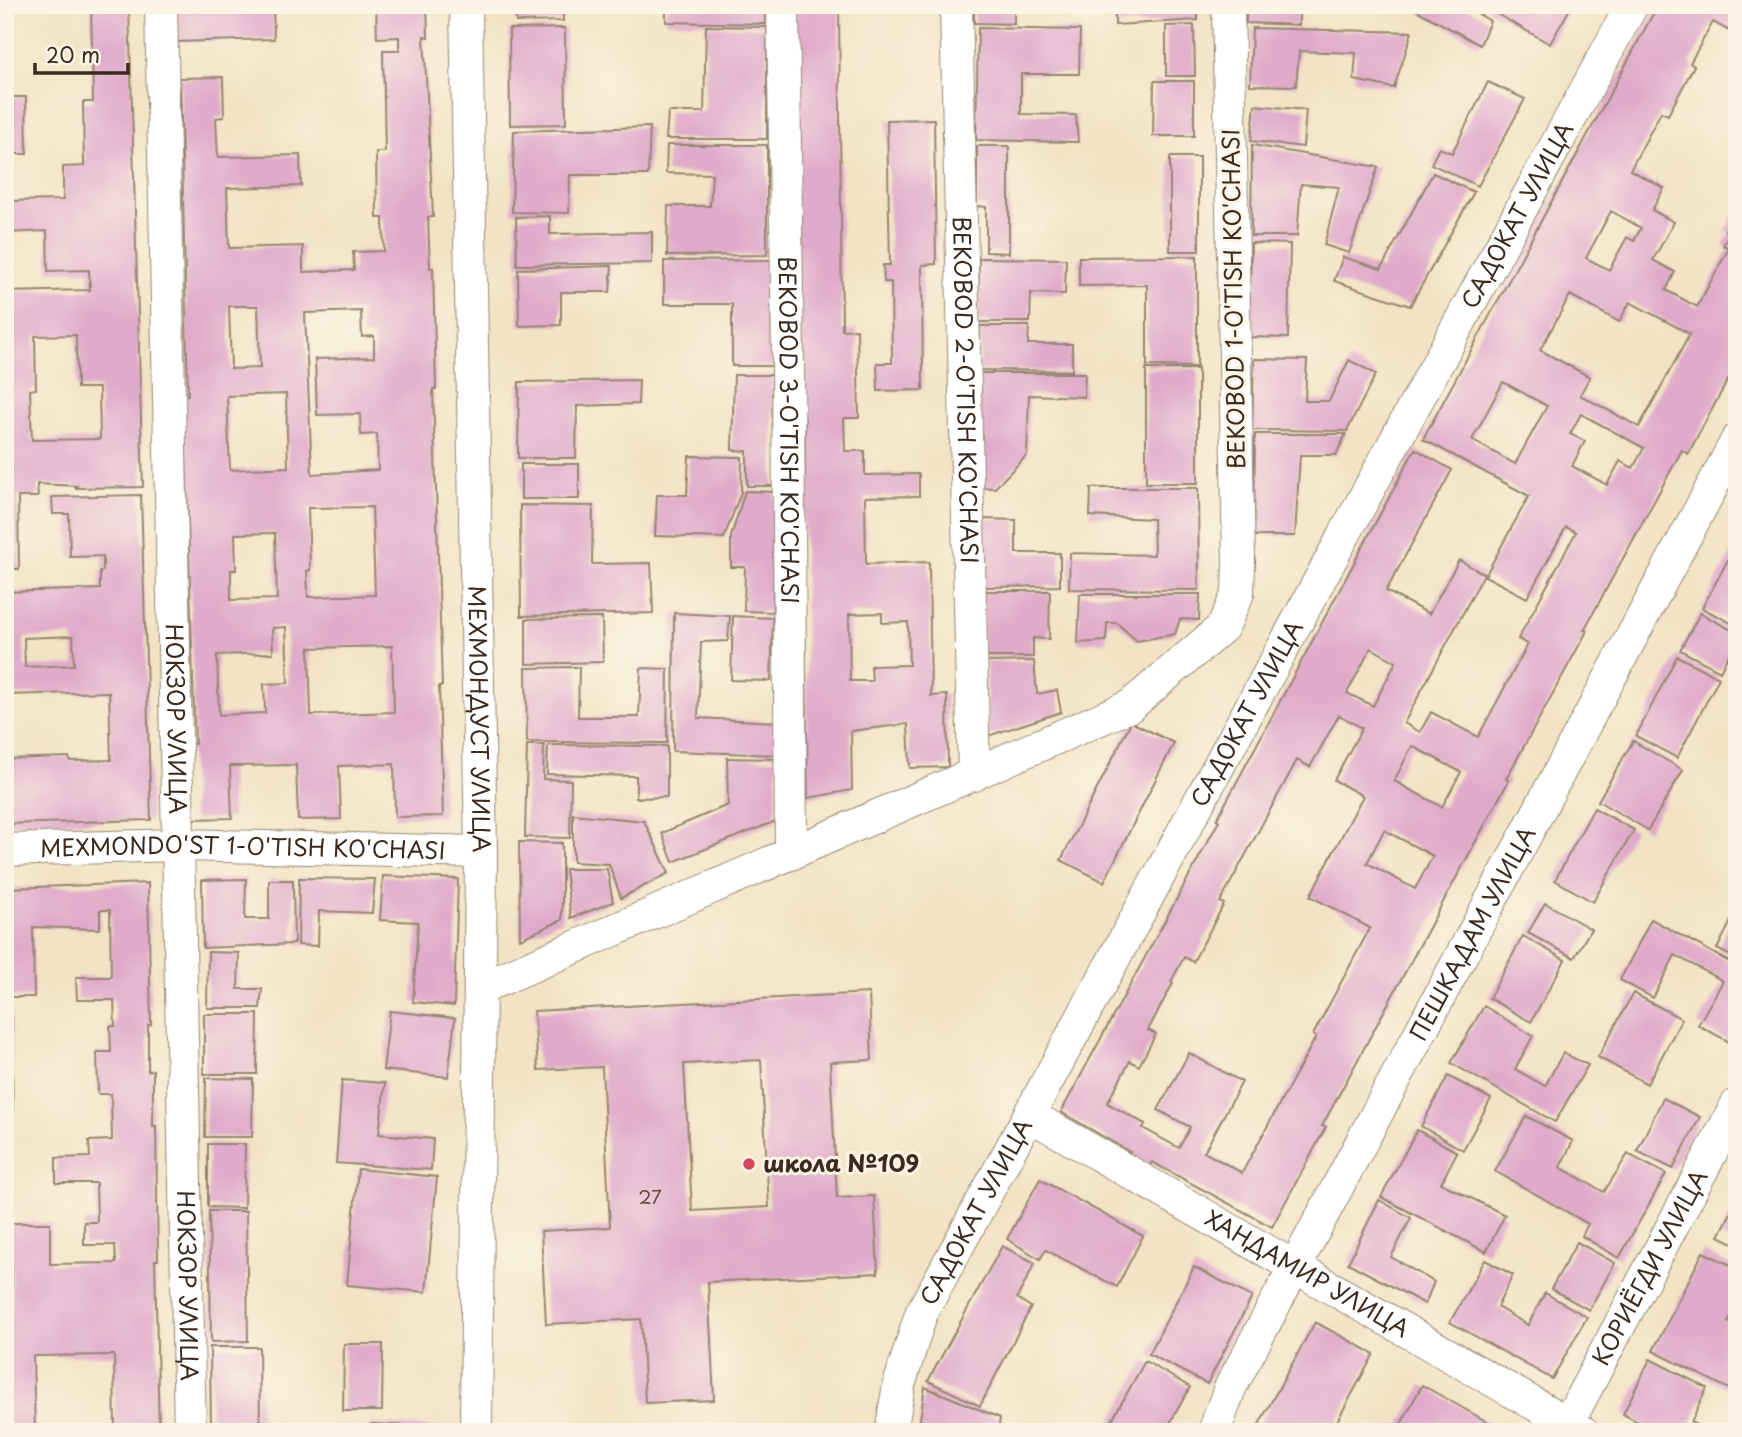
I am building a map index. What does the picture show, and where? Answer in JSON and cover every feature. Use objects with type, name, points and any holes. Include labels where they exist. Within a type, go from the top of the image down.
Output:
[{"type":"street","name":"НОКЗОР УЛИЦА","points":[[161,5],[191,1432]]},
{"type":"street","name":"МЕХМОНДУСТ УЛИЦА","points":[[466,5],[481,852],[477,1432]]},
{"type":"street","name":"BEKOBOD 3-O'TISH KO'CHASI","points":[[783,5],[789,360],[791,854]]},
{"type":"street","name":"BEKOBOD 2-O'TISH KO'CHASI","points":[[956,5],[974,775]]},
{"type":"street","name":"BEKOBOD 1-O'TISH KO'CHASI","points":[[974,775],[1130,706],[1223,627],[1238,593],[1228,5]]},
{"type":"street","name":"САДОКАТ УЛИЦА","points":[[891,1432],[899,1385],[921,1314],[1031,1116],[1632,5]]},
{"type":"street","name":"ПЕШКАДАМ УЛИЦА","points":[[1214,1432],[1230,1388],[1737,440]]},
{"type":"street","points":[[481,988],[974,775]]},
{"type":"street","name":"MEXMONDO'ST 1-O'TISH KO'CHASI","points":[[5,850],[178,845],[481,852]]},
{"type":"street","name":"КОРИЁГДИ УЛИЦА","points":[[1571,1429],[1737,1104]]},
{"type":"street","name":"ХАНДАМИР УЛИЦА","points":[[1031,1116],[1295,1266],[1571,1429]]},
{"type":"building","points":[[91,5],[129,5],[143,487],[76,488],[77,486],[37,484],[38,497],[18,497],[19,569],[5,569],[5,292],[90,290],[89,270],[48,271],[47,231],[5,233],[5,201],[63,200],[63,167],[84,166],[83,102],[93,102]],"holes":[[[76,335],[77,388],[99,388],[100,439],[32,440],[30,390],[36,389],[35,336]]]},
{"type":"building","points":[[176,5],[273,5],[274,39],[177,42]]},
{"type":"building","points":[[376,5],[427,5],[428,37],[424,36],[433,217],[428,217],[430,268],[433,268],[436,389],[433,389],[443,816],[395,817],[394,764],[339,766],[341,819],[298,820],[296,765],[230,766],[232,818],[193,819],[190,744],[195,744],[184,395],[188,395],[180,78],[223,77],[224,117],[216,118],[218,157],[300,155],[301,186],[227,188],[229,248],[303,246],[303,272],[354,270],[353,252],[384,251],[383,218],[377,218],[376,152],[385,152],[383,50],[399,50],[399,37],[377,38]],"holes":[[[229,306],[258,306],[260,368],[231,369]],[[361,311],[362,337],[374,336],[374,357],[315,359],[317,415],[360,414],[361,435],[377,434],[378,470],[312,474],[305,313]],[[286,394],[288,467],[230,470],[227,396]],[[372,507],[375,595],[308,597],[307,571],[310,570],[308,508]],[[275,533],[277,599],[231,600],[231,570],[236,570],[235,534]],[[286,627],[288,683],[264,684],[265,713],[219,715],[217,655],[273,653],[272,628]],[[392,646],[394,712],[311,715],[309,648]]]},
{"type":"building","points":[[516,5],[563,5],[563,21],[516,22]]},
{"type":"building","points":[[666,5],[765,5],[765,24],[666,22]]},
{"type":"building","points":[[790,5],[839,5],[842,330],[857,329],[859,418],[844,418],[845,451],[865,451],[865,475],[919,474],[919,496],[865,497],[866,564],[929,562],[931,696],[947,695],[948,767],[910,768],[908,724],[851,731],[852,790],[808,798],[803,476],[805,419],[802,419]],"holes":[[[882,613],[882,623],[908,622],[909,665],[871,666],[872,681],[850,681],[849,614]]]},
{"type":"building","points":[[974,5],[1014,5],[1014,24],[974,23]]},
{"type":"building","points":[[1115,5],[1198,5],[1198,20],[1115,25]]},
{"type":"building","points":[[1246,5],[1299,5],[1299,25],[1246,23]]},
{"type":"building","points":[[1418,5],[1463,5],[1490,21],[1480,45],[1416,10]]},
{"type":"building","points":[[1481,5],[1572,5],[1550,44]]},
{"type":"building","points":[[1658,5],[1737,5],[1737,35],[1713,22],[1690,63],[1694,66],[1668,115],[1661,112],[1630,170],[1664,188],[1652,210],[1674,222],[1653,260],[1675,272],[1666,290],[1697,307],[1729,248],[1723,245],[1730,233],[1725,231],[1737,209],[1737,363],[1688,454],[1682,450],[1584,630],[1587,631],[1322,1126],[1326,1127],[1272,1227],[1152,1162],[1147,1170],[1126,1159],[1130,1152],[1061,1112],[1219,821],[1217,819],[1415,449],[1452,470],[1386,591],[1429,614],[1459,560],[1484,574],[1404,723],[1420,732],[1431,712],[1478,737],[1528,644],[1518,639],[1576,532],[1566,527],[1527,598],[1485,576],[1529,496],[1423,439]],"holes":[[[1611,211],[1641,228],[1634,241],[1627,237],[1609,270],[1586,258]],[[1570,295],[1619,322],[1630,302],[1690,334],[1639,427],[1580,395],[1590,377],[1540,350]],[[1503,382],[1547,406],[1515,464],[1472,440]],[[1581,414],[1644,448],[1633,468],[1620,461],[1607,485],[1572,466],[1585,441],[1570,434]],[[1371,648],[1396,662],[1373,706],[1347,693]],[[1339,715],[1362,728],[1334,780],[1363,796],[1310,896],[1370,928],[1313,1035],[1316,1037],[1242,1173],[1204,1152],[1242,1082],[1189,1053],[1158,1110],[1190,1127],[1179,1148],[1143,1128],[1145,1124],[1107,1103],[1130,1061],[1139,1066],[1156,1034],[1148,1030],[1173,983],[1171,982],[1184,957],[1193,962],[1224,904],[1220,902],[1297,760],[1310,767]],[[1412,746],[1461,772],[1442,807],[1394,781]],[[1384,830],[1433,856],[1415,889],[1367,863]]]},
{"type":"building","points":[[1194,25],[1195,76],[1166,76],[1166,26]]},
{"type":"building","points":[[706,26],[767,27],[767,139],[666,139],[668,112],[704,112]]},
{"type":"building","points":[[565,28],[566,124],[510,125],[509,29]]},
{"type":"building","points":[[978,28],[1080,30],[1079,74],[1021,74],[1021,114],[1076,115],[1078,142],[976,140]]},
{"type":"building","points":[[1252,28],[1412,32],[1394,88],[1354,80],[1356,53],[1299,51],[1296,86],[1250,85]]},
{"type":"building","points":[[1154,81],[1194,81],[1194,136],[1153,136]]},
{"type":"building","points":[[1488,82],[1525,99],[1478,186],[1431,164],[1439,148],[1452,153]]},
{"type":"building","points":[[5,97],[26,97],[27,154],[5,154]]},
{"type":"building","points":[[1255,105],[1306,110],[1303,147],[1251,141]]},
{"type":"building","points":[[934,119],[936,264],[922,265],[923,390],[878,391],[877,363],[892,363],[891,282],[884,282],[883,265],[890,265],[887,120]]},
{"type":"building","points":[[650,127],[648,175],[570,175],[569,213],[512,212],[514,131]]},
{"type":"building","points":[[667,145],[767,145],[767,255],[667,256],[668,206],[710,206],[712,174],[666,173]]},
{"type":"building","points":[[1252,145],[1378,167],[1349,253],[1324,245],[1339,187],[1301,184],[1297,236],[1251,236]]},
{"type":"building","points":[[977,146],[1009,146],[1009,253],[986,252],[986,207],[977,206]]},
{"type":"building","points":[[1170,157],[1199,157],[1199,251],[1170,251]]},
{"type":"building","points":[[1433,173],[1474,192],[1410,306],[1334,281],[1343,257],[1381,269]]},
{"type":"building","points":[[550,216],[550,234],[652,232],[652,263],[517,265],[516,217]]},
{"type":"building","points":[[1251,243],[1290,244],[1288,338],[1249,337]]},
{"type":"building","points":[[1197,256],[1197,367],[1147,366],[1147,285],[1079,286],[1079,257]]},
{"type":"building","points":[[979,258],[1066,259],[1065,294],[1031,293],[1030,322],[978,322]]},
{"type":"building","points":[[771,260],[772,366],[732,366],[732,304],[664,304],[664,261]]},
{"type":"building","points":[[612,266],[610,292],[561,292],[561,325],[519,326],[518,269]]},
{"type":"building","points":[[980,326],[1029,326],[1028,344],[1072,344],[1072,371],[980,370]]},
{"type":"building","points":[[1254,359],[1307,360],[1305,401],[1329,401],[1349,360],[1376,374],[1347,431],[1252,430]]},
{"type":"building","points":[[1146,369],[1198,369],[1198,483],[1146,483]]},
{"type":"building","points":[[979,373],[1085,373],[1084,397],[1029,395],[1027,455],[995,488],[977,487]]},
{"type":"building","points":[[734,375],[772,375],[774,486],[747,486],[747,451],[732,450]]},
{"type":"building","points":[[639,380],[638,404],[577,406],[576,458],[518,458],[519,382]]},
{"type":"building","points":[[1255,434],[1346,434],[1336,455],[1300,455],[1295,536],[1254,536]]},
{"type":"building","points":[[689,456],[742,457],[741,492],[724,538],[655,536],[657,495],[687,495]]},
{"type":"building","points":[[521,464],[579,464],[579,499],[521,499]]},
{"type":"building","points":[[1091,488],[1198,488],[1199,590],[1069,589],[1070,553],[1154,555],[1153,519],[1090,516]]},
{"type":"building","points":[[745,491],[775,492],[773,612],[744,611],[745,567],[731,567],[731,537]]},
{"type":"building","points":[[141,495],[151,820],[5,824],[5,759],[69,757],[70,761],[111,760],[109,692],[5,695],[5,592],[100,589],[103,556],[70,557],[69,514],[53,514],[52,497]],"holes":[[[73,636],[74,665],[25,667],[24,638]]]},
{"type":"building","points":[[520,505],[593,506],[592,564],[651,563],[653,613],[521,616]]},
{"type":"building","points":[[984,519],[1016,520],[1016,553],[1060,553],[1060,586],[984,587]]},
{"type":"building","points":[[1737,543],[1737,626],[1702,608]]},
{"type":"building","points":[[982,591],[1050,591],[1049,639],[1033,638],[1033,657],[982,657]]},
{"type":"building","points":[[1080,594],[1200,594],[1199,620],[1180,619],[1175,634],[1137,641],[1117,623],[1107,623],[1106,641],[1078,643]]},
{"type":"building","points":[[674,613],[730,616],[728,641],[701,642],[698,718],[779,722],[778,755],[673,751]]},
{"type":"building","points":[[1700,613],[1737,633],[1737,640],[1720,671],[1680,650]]},
{"type":"building","points":[[733,616],[773,618],[771,681],[731,680]]},
{"type":"building","points":[[602,618],[603,662],[526,664],[526,619]]},
{"type":"building","points":[[1677,656],[1719,678],[1677,758],[1636,736]]},
{"type":"building","points":[[1034,661],[1037,694],[1057,690],[1061,712],[988,736],[986,662]]},
{"type":"building","points":[[579,667],[578,717],[639,717],[641,668],[668,669],[667,743],[527,742],[526,668]]},
{"type":"building","points":[[1131,722],[1174,743],[1104,882],[1061,860]]},
{"type":"building","points":[[1633,741],[1683,770],[1648,830],[1598,801]]},
{"type":"building","points":[[527,745],[544,745],[543,779],[571,780],[570,838],[525,837]]},
{"type":"building","points":[[548,745],[667,746],[667,797],[636,798],[636,776],[547,774]]},
{"type":"building","points":[[727,758],[777,759],[776,821],[673,862],[662,833],[728,805]]},
{"type":"building","points":[[1594,808],[1634,830],[1593,902],[1555,880]]},
{"type":"building","points":[[573,814],[644,821],[669,873],[621,898],[609,864],[573,862]]},
{"type":"building","points":[[519,842],[562,843],[562,920],[520,939]]},
{"type":"building","points":[[565,869],[607,869],[613,902],[571,918]]},
{"type":"building","points":[[383,876],[458,879],[454,1006],[413,1002],[418,922],[380,920]]},
{"type":"building","points":[[299,878],[375,879],[372,913],[319,911],[318,946],[298,945]]},
{"type":"building","points":[[246,879],[245,919],[269,919],[269,880],[293,880],[294,944],[203,948],[202,880]]},
{"type":"building","points":[[148,883],[151,1025],[148,1025],[148,1071],[153,1070],[153,1126],[156,1126],[158,1260],[155,1260],[159,1432],[115,1432],[114,1355],[33,1356],[35,1432],[5,1432],[5,1317],[12,1316],[12,1265],[7,1265],[7,1223],[50,1223],[50,1264],[116,1263],[115,1245],[84,1245],[84,1222],[97,1222],[96,1183],[56,1183],[56,1158],[90,1157],[89,1141],[112,1140],[111,1094],[98,1094],[97,1052],[111,1052],[110,1026],[115,1026],[114,1000],[77,1000],[76,977],[111,977],[110,910],[100,910],[100,929],[33,927],[34,997],[11,997],[13,1125],[5,1125],[5,885],[9,885],[9,888]]},
{"type":"building","points":[[1545,903],[1591,929],[1574,958],[1528,933]]},
{"type":"building","points":[[1733,917],[1737,919],[1737,959],[1717,949]]},
{"type":"building","points":[[1651,919],[1737,966],[1737,1033],[1731,1043],[1698,1025],[1723,981],[1675,955],[1653,998],[1620,980]]},
{"type":"building","points":[[1523,936],[1565,960],[1531,1022],[1489,998]]},
{"type":"building","points":[[208,952],[239,953],[238,989],[262,989],[260,1008],[207,1008]]},
{"type":"building","points":[[869,993],[872,1060],[830,1062],[837,1198],[874,1196],[878,1273],[708,1282],[714,1400],[645,1403],[641,1319],[546,1324],[541,1231],[610,1227],[602,1067],[538,1070],[534,1011]],"holes":[[[761,1060],[769,1207],[692,1211],[684,1064]]]},
{"type":"building","points":[[1633,993],[1682,1019],[1647,1084],[1598,1057]]},
{"type":"building","points":[[1484,1006],[1533,1036],[1515,1069],[1545,1086],[1563,1053],[1588,1065],[1555,1122],[1451,1063]]},
{"type":"building","points":[[390,1011],[455,1018],[448,1077],[383,1070]]},
{"type":"building","points":[[204,1014],[258,1014],[257,1074],[204,1074]]},
{"type":"building","points":[[1448,1076],[1491,1099],[1463,1150],[1421,1126]]},
{"type":"building","points":[[206,1078],[253,1079],[252,1137],[205,1137]]},
{"type":"building","points":[[342,1080],[385,1083],[379,1134],[433,1139],[431,1170],[336,1163]]},
{"type":"building","points":[[1663,1098],[1700,1117],[1673,1169],[1637,1151]]},
{"type":"building","points":[[1526,1116],[1573,1141],[1560,1167],[1604,1192],[1628,1154],[1666,1174],[1619,1258],[1582,1236],[1588,1224],[1495,1171]]},
{"type":"building","points":[[1417,1130],[1457,1152],[1441,1183],[1505,1215],[1486,1252],[1381,1197]]},
{"type":"building","points":[[208,1144],[245,1144],[244,1208],[208,1207]]},
{"type":"building","points":[[358,1169],[437,1177],[426,1292],[347,1285]]},
{"type":"building","points":[[1040,1179],[1143,1236],[1117,1287],[1046,1250],[1040,1259],[1007,1239]]},
{"type":"building","points":[[1379,1200],[1411,1218],[1391,1257],[1434,1282],[1425,1304],[1348,1263]]},
{"type":"building","points":[[1737,1201],[1737,1245],[1719,1236]]},
{"type":"building","points":[[209,1211],[246,1211],[248,1341],[211,1342]]},
{"type":"building","points":[[1577,1242],[1615,1263],[1589,1310],[1551,1289]]},
{"type":"building","points":[[1002,1246],[1035,1263],[1017,1298],[1031,1307],[980,1406],[928,1381]]},
{"type":"building","points":[[1703,1252],[1737,1268],[1737,1305],[1728,1322],[1737,1326],[1737,1393],[1653,1351]]},
{"type":"building","points":[[1485,1260],[1513,1275],[1497,1307],[1528,1325],[1545,1293],[1587,1317],[1552,1379],[1450,1322]]},
{"type":"building","points":[[1194,1267],[1252,1297],[1207,1384],[1149,1354]]},
{"type":"building","points":[[1315,1322],[1374,1354],[1331,1432],[1264,1432],[1257,1428]]},
{"type":"building","points":[[344,1344],[383,1344],[382,1411],[343,1411]]},
{"type":"building","points":[[210,1347],[259,1347],[260,1430],[211,1431]]},
{"type":"building","points":[[1650,1359],[1707,1388],[1691,1422],[1709,1432],[1656,1432],[1623,1414]]},
{"type":"building","points":[[1145,1361],[1190,1387],[1165,1432],[1116,1432],[1108,1427]]},
{"type":"building","points":[[1422,1385],[1505,1432],[1410,1432],[1400,1426]]},
{"type":"building","points":[[925,1387],[1000,1418],[998,1432],[918,1432]]},
{"type":"building","points":[[371,1424],[447,1428],[447,1432],[371,1432]]},
{"type":"place","name":"школа №109","points":[[749,1164]]}]
